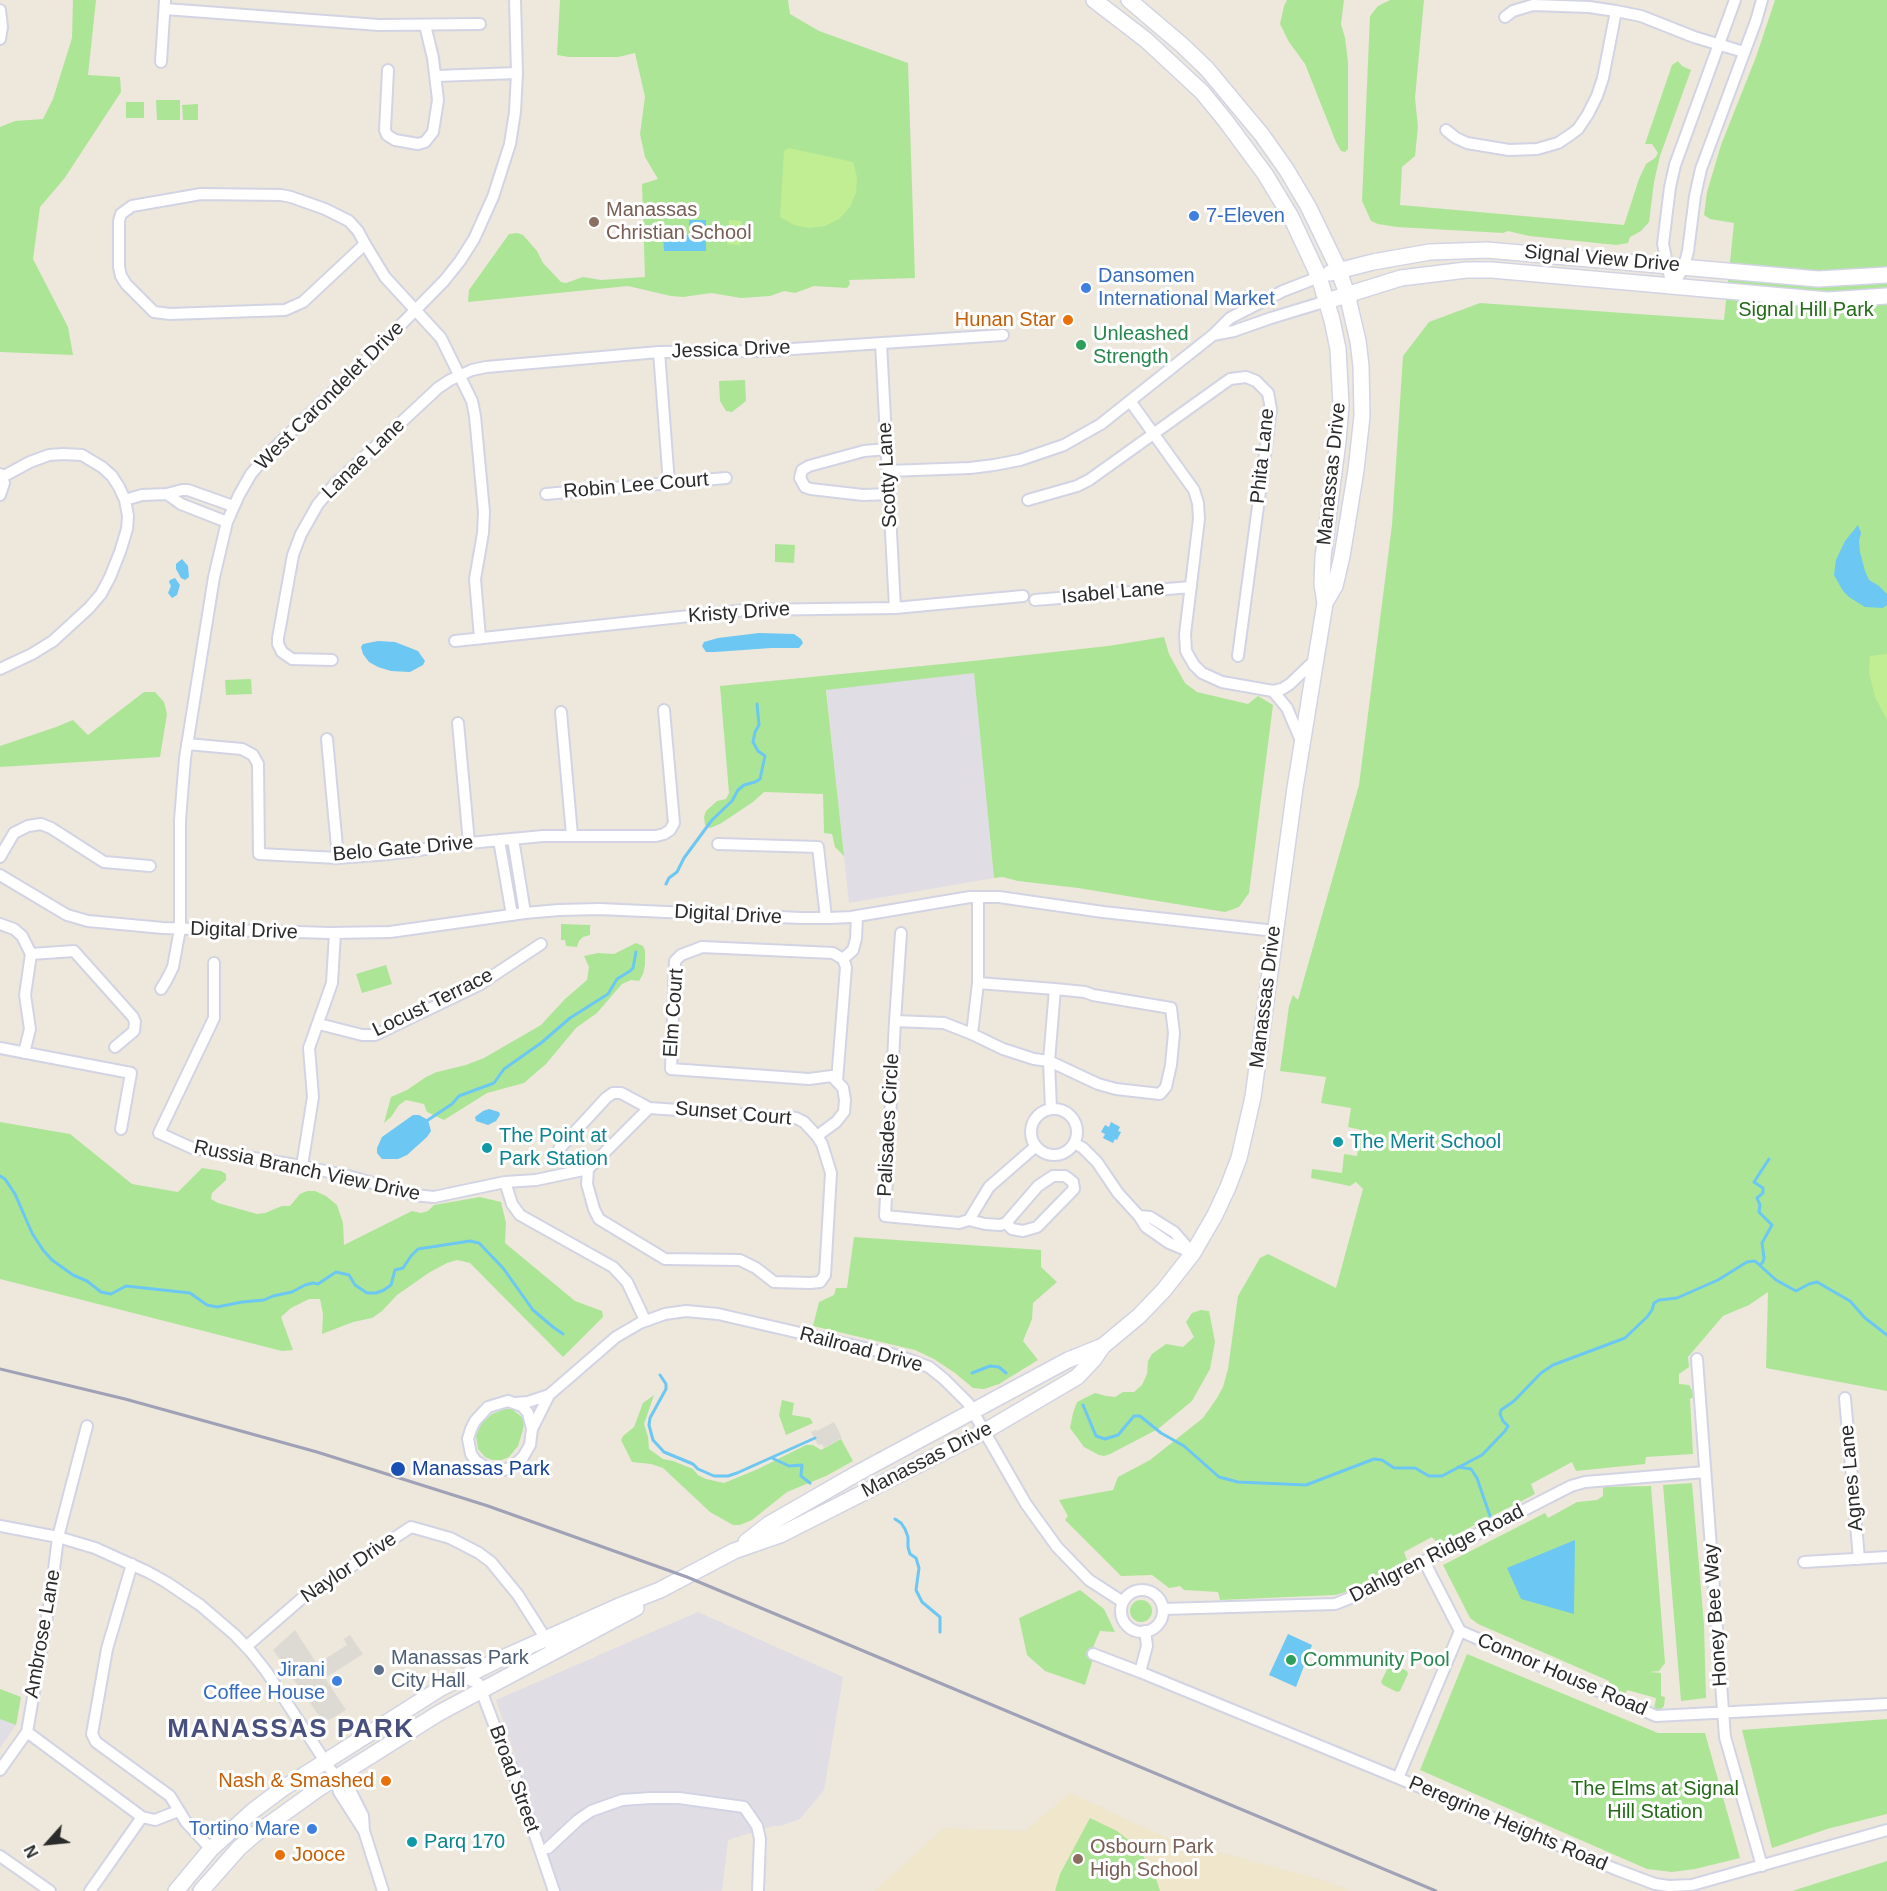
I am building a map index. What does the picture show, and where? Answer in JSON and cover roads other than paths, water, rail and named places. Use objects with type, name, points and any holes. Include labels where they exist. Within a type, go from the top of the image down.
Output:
[{"type":"main road","name":"Manassas Drive","points":[[1129,0],[1208,69],[1256,127],[1286,169],[1308,206],[1339,270],[1347,294],[1358,341],[1362,416],[1342,556],[1335,586],[1325,603]]},
{"type":"main road","name":"Manassas Drive","points":[[201,1891],[239,1848],[287,1810],[439,1713],[481,1690],[550,1646],[734,1551],[780,1535],[984,1431],[1077,1377],[1103,1346],[1139,1316],[1164,1290],[1193,1253],[1215,1215],[1239,1158],[1248,1125],[1302,744],[1325,603],[1322,584],[1323,557],[1341,405],[1338,349],[1319,277],[1291,217],[1276,192],[1225,120],[1202,92],[1146,40],[1097,1]]},
{"type":"main road","name":"Signal View Drive","points":[[1319,277],[1339,270],[1401,257],[1461,250],[1510,251],[1818,279],[1887,275]]},
{"type":"main road","name":"Signal View Drive","points":[[1327,301],[1401,278],[1466,270],[1492,270],[1828,300],[1887,296]]},
{"type":"main road","name":"Manassas Drive","points":[[734,1551],[769,1524],[856,1474],[1068,1360],[1103,1346]]},
{"type":"main road","name":"Manassas Drive","points":[[176,1891],[211,1849],[254,1810],[282,1789],[462,1677],[550,1646]]},
{"type":"main road","points":[[195,1891],[213,1859],[211,1849]]},
{"type":"street","name":"West Carondelet Drive","points":[[161,989],[172,967],[180,929],[180,820],[188,744],[214,577],[227,522],[233,506],[252,474],[267,455],[444,281],[474,239],[501,177],[510,144],[515,112],[517,73],[515,0]]},
{"type":"street","points":[[1672,287],[1663,244],[1670,187],[1683,138],[1720,45],[1735,0]]},
{"type":"street","points":[[1672,287],[1684,267],[1688,251],[1701,169],[1762,0]]},
{"type":"street","points":[[161,62],[165,5],[339,22],[480,24]]},
{"type":"street","points":[[1505,17],[1513,11],[1533,5],[1589,7],[1641,16],[1744,52]]},
{"type":"street","points":[[0,10],[2,27],[0,39]]},
{"type":"street","points":[[1446,130],[1467,143],[1509,150],[1537,150],[1558,143],[1570,135],[1583,121],[1604,78],[1616,11]]},
{"type":"street","points":[[388,70],[385,130],[387,135],[395,140],[418,144],[425,142],[433,132],[438,100],[425,25]]},
{"type":"street","points":[[435,76],[517,73]]},
{"type":"street","points":[[365,244],[303,302],[285,310],[160,314],[150,308],[126,284],[119,267],[119,221],[126,209],[132,206],[201,194],[281,195],[325,208],[349,221],[358,231],[385,277],[441,338],[472,401],[483,500],[483,533],[475,579],[480,638]]},
{"type":"street","points":[[888,471],[970,468],[1020,460],[1044,453],[1081,437],[1101,424],[1213,335],[1230,318],[1283,291],[1319,277]]},
{"type":"street","points":[[1213,335],[1234,332],[1327,301]]},
{"type":"street","name":"Jessica Drive","points":[[460,375],[486,367],[659,352],[752,351],[1003,335]]},
{"type":"street","name":"Scotty Lane","points":[[881,343],[895,608]]},
{"type":"street","points":[[659,352],[669,483]]},
{"type":"street","name":"Lanae Lane","points":[[332,660],[292,659],[282,652],[278,644],[293,555],[301,534],[318,504],[342,477],[438,388],[460,375]]},
{"type":"street","name":"Phita Lane","points":[[1028,500],[1083,484],[1230,379],[1246,377],[1256,381],[1268,393],[1271,409],[1238,656]]},
{"type":"street","points":[[1130,401],[1194,490],[1198,503],[1199,519],[1185,634],[1186,651],[1194,665],[1202,673],[1222,682],[1273,691],[1290,684],[1316,658]]},
{"type":"street","points":[[887,449],[864,451],[809,466],[802,470],[800,478],[805,487],[811,489],[863,495],[890,494]]},
{"type":"street","points":[[0,495],[3,488],[1,476],[49,455],[77,454],[90,459],[110,474],[125,500],[128,516],[126,534],[120,552],[101,594],[72,626],[53,641],[0,669]]},
{"type":"street","name":"Robin Lee Court","points":[[546,494],[726,478]]},
{"type":"street","points":[[125,500],[142,495],[188,490],[233,506]]},
{"type":"street","points":[[167,494],[181,504],[227,522]]},
{"type":"street","name":"Isabel Lane","points":[[1035,600],[1191,586]]},
{"type":"street","name":"Kristy Drive","points":[[455,641],[746,610],[895,608],[1023,596]]},
{"type":"street","points":[[1273,691],[1287,708],[1302,744]]},
{"type":"street","name":"Belo Gate Drive","points":[[188,744],[242,749],[254,755],[258,764],[259,854],[338,858],[513,839],[572,835],[656,836],[664,834],[674,823],[664,710]]},
{"type":"street","points":[[561,711],[572,835]]},
{"type":"street","points":[[458,723],[469,843]]},
{"type":"street","points":[[327,739],[338,858]]},
{"type":"street","points":[[0,857],[14,833],[28,826],[41,824],[104,862],[150,866]]},
{"type":"street","points":[[513,839],[525,913]]},
{"type":"street","name":"Belo Gate Drive","points":[[499,840],[512,915]]},
{"type":"street","points":[[718,844],[818,847],[826,918]]},
{"type":"street","name":"Digital Drive","points":[[0,875],[68,915],[88,921],[180,929],[390,932],[525,913],[598,909],[826,918],[857,916],[949,900],[999,897],[1103,912],[1275,931]]},
{"type":"street","points":[[972,1034],[978,983],[978,897]]},
{"type":"street","points":[[816,1136],[836,1122],[844,1112],[846,1100],[843,1088],[837,1081],[846,967],[843,959],[853,950],[857,916]]},
{"type":"street","points":[[0,924],[14,929],[22,936],[31,954],[25,995],[30,1029],[24,1053]]},
{"type":"street","points":[[302,1166],[313,1097],[309,1048],[332,983],[335,933]]},
{"type":"street","name":"Palisades Circle","points":[[901,933],[885,1216],[959,1223],[969,1220],[1000,1225],[1006,1223],[1038,1186],[1053,1176],[1065,1176],[1073,1182],[1074,1189],[1037,1227],[1023,1231],[1012,1228],[1006,1223]]},
{"type":"street","name":"Locust Terrace","points":[[319,1024],[350,1033],[375,1035],[479,985],[541,944]]},
{"type":"street","name":"Elm Court","points":[[837,1081],[832,1076],[810,1079],[671,1069],[675,961],[681,955],[702,947],[833,953],[843,959]]},
{"type":"street","points":[[31,954],[74,951],[135,1022],[134,1031],[115,1047]]},
{"type":"street","name":"Russia Branch View Drive","points":[[214,963],[214,1018],[159,1133],[192,1148],[302,1166],[348,1176],[414,1195],[434,1197],[505,1182]]},
{"type":"street","points":[[895,1021],[944,1023],[1003,1049],[1048,1061],[1098,1084],[1116,1089],[1160,1094],[1166,1087],[1174,1033],[1171,1008],[1085,992],[978,983]]},
{"type":"street","points":[[1051,1109],[1048,1061],[1055,989]]},
{"type":"street","points":[[0,1048],[131,1073],[121,1129]]},
{"type":"street","points":[[559,1149],[613,1093],[621,1093],[649,1108]]},
{"type":"street","name":"Sunset Court","points":[[649,1108],[796,1118],[804,1122],[816,1136],[825,1153],[832,1181],[825,1275],[820,1282],[774,1282],[756,1268],[740,1260],[665,1259],[599,1220],[587,1184],[588,1169],[649,1108]]},
{"type":"street","points":[[1058,1109],[1071,1117],[1077,1130],[1074,1143],[1068,1150],[1055,1155],[1048,1154],[1036,1146],[1031,1133],[1034,1120],[1044,1111],[1058,1109]]},
{"type":"street","points":[[1074,1143],[1083,1148],[1097,1162],[1124,1202],[1139,1216],[1146,1227],[1169,1243],[1193,1253]]},
{"type":"street","points":[[969,1220],[989,1187],[1036,1146]]},
{"type":"street","points":[[588,1169],[536,1180],[505,1182],[512,1204],[520,1215],[614,1267],[627,1282],[645,1320]]},
{"type":"street","name":"Railroad Drive","points":[[549,1395],[532,1429],[532,1437],[526,1452],[512,1467],[504,1470],[488,1468],[482,1466],[471,1454],[468,1439],[475,1421],[488,1407],[508,1401],[528,1402],[549,1395],[616,1337],[645,1320],[665,1314],[686,1311],[704,1312],[891,1354],[929,1367],[956,1390],[973,1412],[1026,1504],[1056,1547],[1089,1580],[1123,1602]]},
{"type":"street","name":"Honey Bee Way","points":[[1697,1359],[1725,1737],[1762,1866]]},
{"type":"street","name":"Agnes Lane","points":[[1845,1398],[1858,1559]]},
{"type":"street","points":[[515,1402],[528,1413],[532,1429]]},
{"type":"street","name":"Ambrose Lane","points":[[27,1732],[51,1594],[58,1537],[87,1426]]},
{"type":"street","name":"Dahlgren Ridge Road","points":[[1163,1609],[1335,1604],[1358,1595],[1578,1483],[1705,1472]]},
{"type":"street","points":[[0,1526],[58,1537],[94,1548],[132,1564],[184,1594],[214,1616],[247,1646],[278,1688],[336,1778],[348,1786],[363,1816],[364,1831],[383,1891]]},
{"type":"street","name":"Naylor Drive","points":[[247,1646],[280,1616],[308,1595],[411,1527],[450,1538],[491,1562],[512,1587],[550,1646]]},
{"type":"street","points":[[1804,1562],[1887,1557]]},
{"type":"street","name":"Connor House Road","points":[[1424,1561],[1460,1631],[1656,1716],[1887,1704]]},
{"type":"street","points":[[132,1564],[107,1649],[92,1734],[96,1742],[170,1796],[178,1810],[211,1849]]},
{"type":"street","points":[[1147,1590],[1157,1596],[1163,1609],[1162,1617],[1157,1625],[1145,1631],[1134,1630],[1126,1624],[1121,1612],[1123,1602],[1128,1595],[1147,1590]]},
{"type":"street","points":[[1140,1672],[1147,1646],[1145,1631]]},
{"type":"street","points":[[1398,1778],[1460,1631]]},
{"type":"street","name":"Peregrine Heights Road","points":[[1093,1654],[1655,1884],[1692,1885],[1887,1830]]},
{"type":"street","points":[[462,1677],[475,1682],[481,1690]]},
{"type":"street","name":"Broad Street","points":[[481,1690],[554,1891]]},
{"type":"street","points":[[0,1770],[27,1732],[142,1817],[155,1820],[178,1810]]},
{"type":"street","points":[[548,1848],[591,1811],[622,1800],[679,1798],[744,1808],[757,1826],[760,1839],[758,1891]]},
{"type":"street","points":[[90,1891],[142,1817]]},
{"type":"street","points":[[0,1856],[50,1891]]},
{"type":"water","points":[[689,220],[706,220],[706,251],[664,251],[663,235],[689,235]]},
{"type":"water","points":[[1858,525],[1861,533],[1860,552],[1865,571],[1869,580],[1887,594],[1887,605],[1883,608],[1865,607],[1849,597],[1834,575],[1836,560],[1845,541]]},
{"type":"water","points":[[182,559],[188,566],[189,577],[185,580],[181,578],[176,569],[176,564]]},
{"type":"water","points":[[175,578],[180,585],[177,595],[172,598],[168,593],[171,586],[169,582]]},
{"type":"water","points":[[759,633],[794,634],[803,643],[799,648],[715,652],[706,652],[702,646],[704,642],[718,638]]},
{"type":"water","points":[[378,641],[395,642],[418,651],[425,661],[423,665],[410,672],[391,671],[378,667],[369,662],[361,647],[363,644]]},
{"type":"water","points":[[489,1109],[499,1112],[500,1115],[496,1121],[488,1125],[476,1121],[475,1117]]},
{"type":"water","points":[[413,1115],[419,1115],[428,1120],[431,1131],[427,1137],[407,1155],[398,1159],[382,1159],[377,1153],[377,1148],[382,1137]]},
{"type":"water","points":[[1111,1122],[1120,1127],[1118,1131],[1121,1132],[1113,1143],[1103,1138],[1105,1134],[1101,1132],[1105,1125],[1109,1127]]},
{"type":"water","points":[[1575,1540],[1574,1614],[1521,1599],[1507,1568]]},
{"type":"water","name":"Community Pool","points":[[1288,1634],[1312,1645],[1296,1687],[1269,1675]]},
{"type":"waterway","points":[[666,884],[669,878],[677,872],[684,858],[712,820],[732,801],[738,790],[760,779],[765,756],[758,751],[753,742],[759,725],[757,704]]},
{"type":"waterway","points":[[428,1120],[452,1104],[459,1096],[494,1083],[504,1069],[541,1043],[570,1018],[608,994],[617,979],[633,968],[636,952]]},
{"type":"waterway","points":[[1760,1265],[1764,1258],[1762,1243],[1772,1225],[1759,1212],[1760,1205],[1757,1198],[1763,1193],[1763,1188],[1754,1182],[1769,1159]]},
{"type":"waterway","points":[[0,1176],[5,1179],[15,1194],[32,1233],[43,1250],[52,1260],[101,1292],[111,1294],[126,1286],[190,1293],[207,1305],[217,1307],[264,1300],[292,1292],[305,1285],[318,1284],[336,1272],[349,1275],[355,1285],[367,1293],[376,1293],[391,1285],[395,1270],[403,1268],[418,1249],[470,1241],[479,1243],[503,1268],[533,1310],[563,1334]]},
{"type":"waterway","points":[[1083,1405],[1096,1436],[1105,1439],[1118,1435],[1134,1416],[1140,1416],[1161,1433],[1184,1446],[1219,1477],[1238,1482],[1306,1485],[1374,1459],[1382,1460],[1394,1468],[1415,1468],[1429,1476],[1442,1476],[1482,1455],[1508,1426],[1503,1421],[1501,1410],[1514,1401],[1541,1373],[1553,1365],[1625,1338],[1647,1317],[1654,1303],[1659,1300],[1677,1298],[1718,1280],[1747,1262],[1755,1261],[1776,1280],[1796,1291],[1817,1282],[1850,1301],[1865,1318],[1887,1335]]},
{"type":"waterway","points":[[972,1373],[990,1366],[999,1367],[1006,1373]]},
{"type":"waterway","points":[[660,1375],[666,1384],[666,1389],[650,1418],[649,1425],[653,1440],[664,1452],[714,1476],[728,1476],[737,1473],[815,1438]]},
{"type":"waterway","points":[[772,1458],[789,1466],[802,1465],[801,1476],[810,1483]]},
{"type":"waterway","points":[[1458,1467],[1471,1469],[1477,1478],[1490,1516]]},
{"type":"waterway","points":[[895,1519],[905,1529],[910,1554],[916,1558],[919,1568],[916,1590],[922,1602],[940,1617],[940,1632]]},
{"type":"railway","points":[[0,1369],[125,1399],[317,1452],[488,1506],[687,1577],[1436,1891]]},
{"type":"place","name":"7-Eleven","points":[[1194,216]]},
{"type":"place","name":"Manassas Christian School","points":[[594,222]]},
{"type":"place","name":"Dansomen International Market","points":[[1086,288]]},
{"type":"place","name":"Hunan Star","points":[[1068,320]]},
{"type":"place","name":"Unleashed Strength","points":[[1081,345]]},
{"type":"place","name":"The Merit School","points":[[1338,1142]]},
{"type":"place","name":"The Point at Park Station","points":[[487,1148]]},
{"type":"place","name":"Manassas Park","points":[[398,1469]]},
{"type":"place","name":"Community Pool","points":[[1291,1660]]},
{"type":"place","name":"Manassas Park City Hall","points":[[379,1670]]},
{"type":"place","name":"Jirani Coffee House","points":[[337,1681]]},
{"type":"place","name":"Nash & Smashed","points":[[386,1781]]},
{"type":"place","name":"Tortino Mare","points":[[312,1829]]},
{"type":"place","name":"Parq 170","points":[[412,1842]]},
{"type":"place","name":"Jooce","points":[[280,1855]]},
{"type":"place","name":"Osbourn Park High School","points":[[1078,1859]]},
{"type":"district","name":"MANASSAS PARK","points":[[291,1730]]},
{"type":"park label","name":"Signal Hill Park","points":[[1806,310]]},
{"type":"park label","name":"The Elms at Signal Hill Station","points":[[1655,1800]]}]
